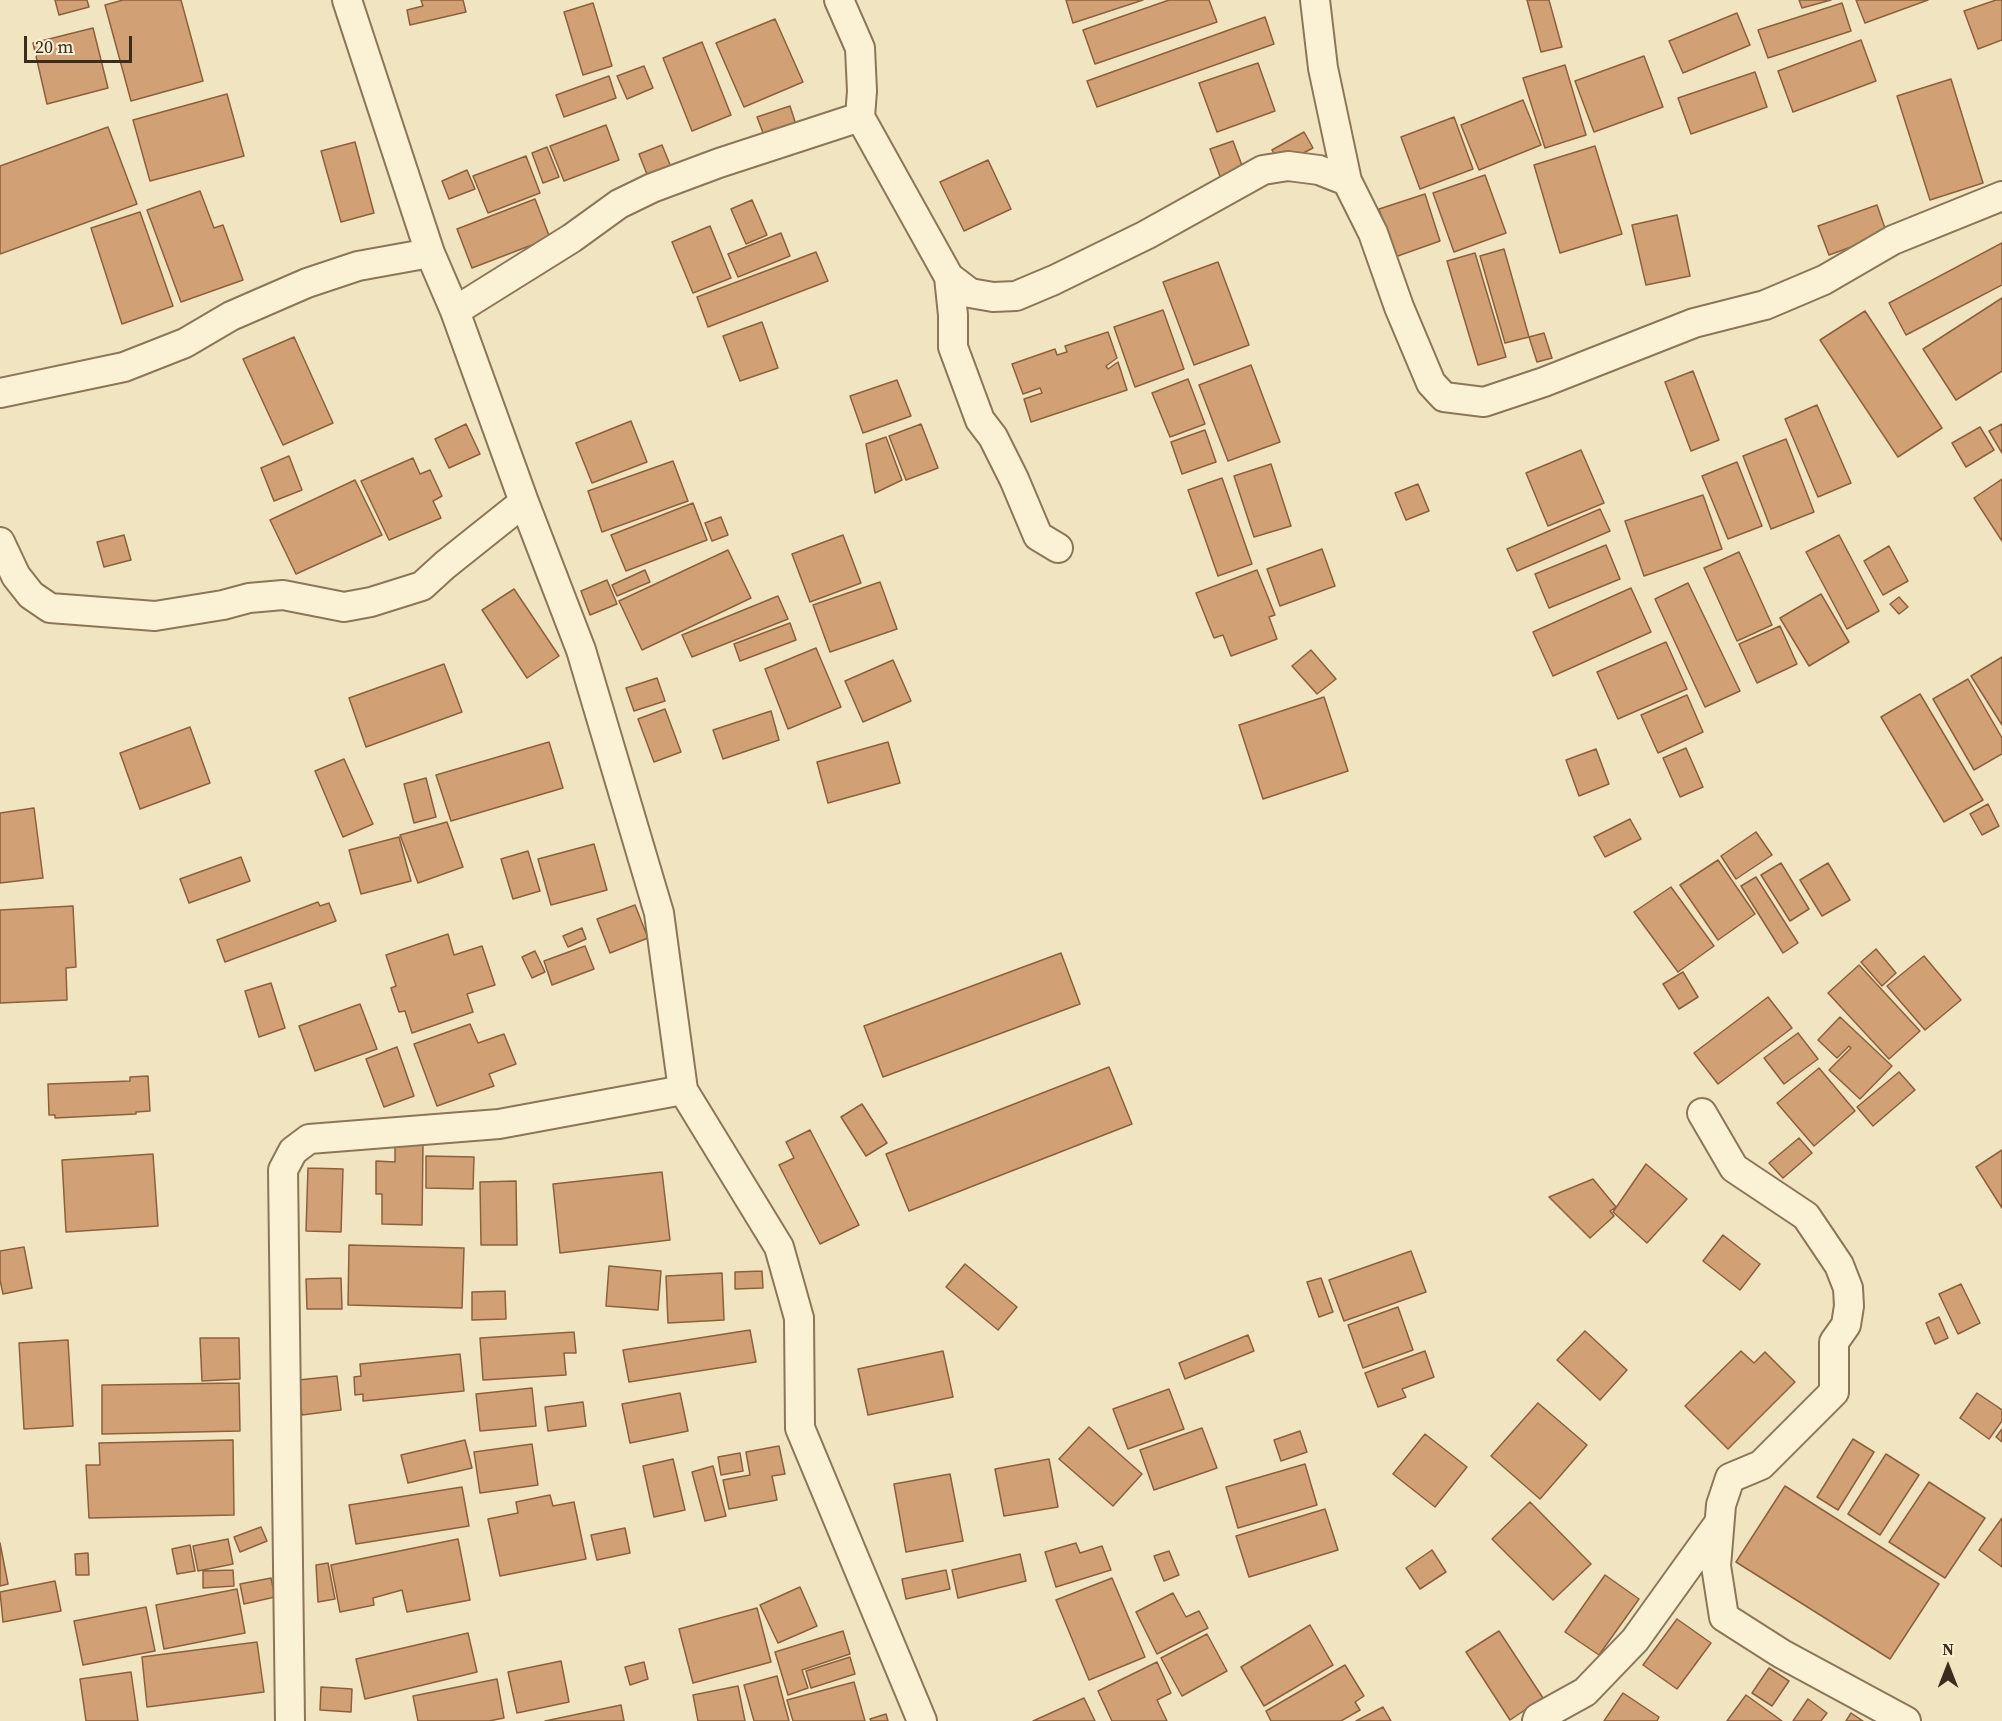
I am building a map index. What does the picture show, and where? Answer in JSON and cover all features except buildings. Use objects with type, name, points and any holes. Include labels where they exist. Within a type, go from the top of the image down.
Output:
[{"type":"street","points":[[347,0],[430,253],[455,311],[580,650],[659,913],[683,1090],[780,1246],[799,1318],[800,1428],[921,1721]]},
{"type":"street","points":[[839,0],[860,48],[862,91],[860,117],[949,277],[969,293],[993,297],[1016,296],[1146,235],[1263,170],[1288,166],[1318,170],[1347,181]]},
{"type":"street","points":[[1315,0],[1323,68],[1347,181],[1373,233],[1399,307],[1431,383],[1444,397],[1484,402],[1544,382],[1694,323],[1765,305],[1824,279],[1893,240],[2002,196]]},
{"type":"street","points":[[455,311],[572,238],[619,204],[644,192],[719,163],[860,117]]},
{"type":"street","points":[[0,393],[124,366],[185,343],[231,316],[307,283],[358,266],[430,253]]},
{"type":"street","points":[[949,277],[953,315],[953,347],[980,420],[993,437],[1038,536],[1058,548]]},
{"type":"street","points":[[0,542],[16,576],[31,595],[50,608],[155,616],[223,605],[249,598],[283,595],[344,607],[371,602],[422,586],[524,502]]},
{"type":"street","points":[[290,1721],[283,1170],[293,1151],[309,1139],[499,1124],[683,1090]]},
{"type":"street","points":[[1702,1113],[1734,1168],[1806,1216],[1839,1265],[1848,1288],[1849,1306],[1846,1325],[1834,1342],[1834,1392],[1761,1465],[1730,1478],[1721,1505],[1716,1566],[1724,1617],[1782,1653],[1906,1721]]},
{"type":"street","points":[[1537,1721],[1538,1718],[1586,1692],[1635,1640],[1719,1523]]}]
